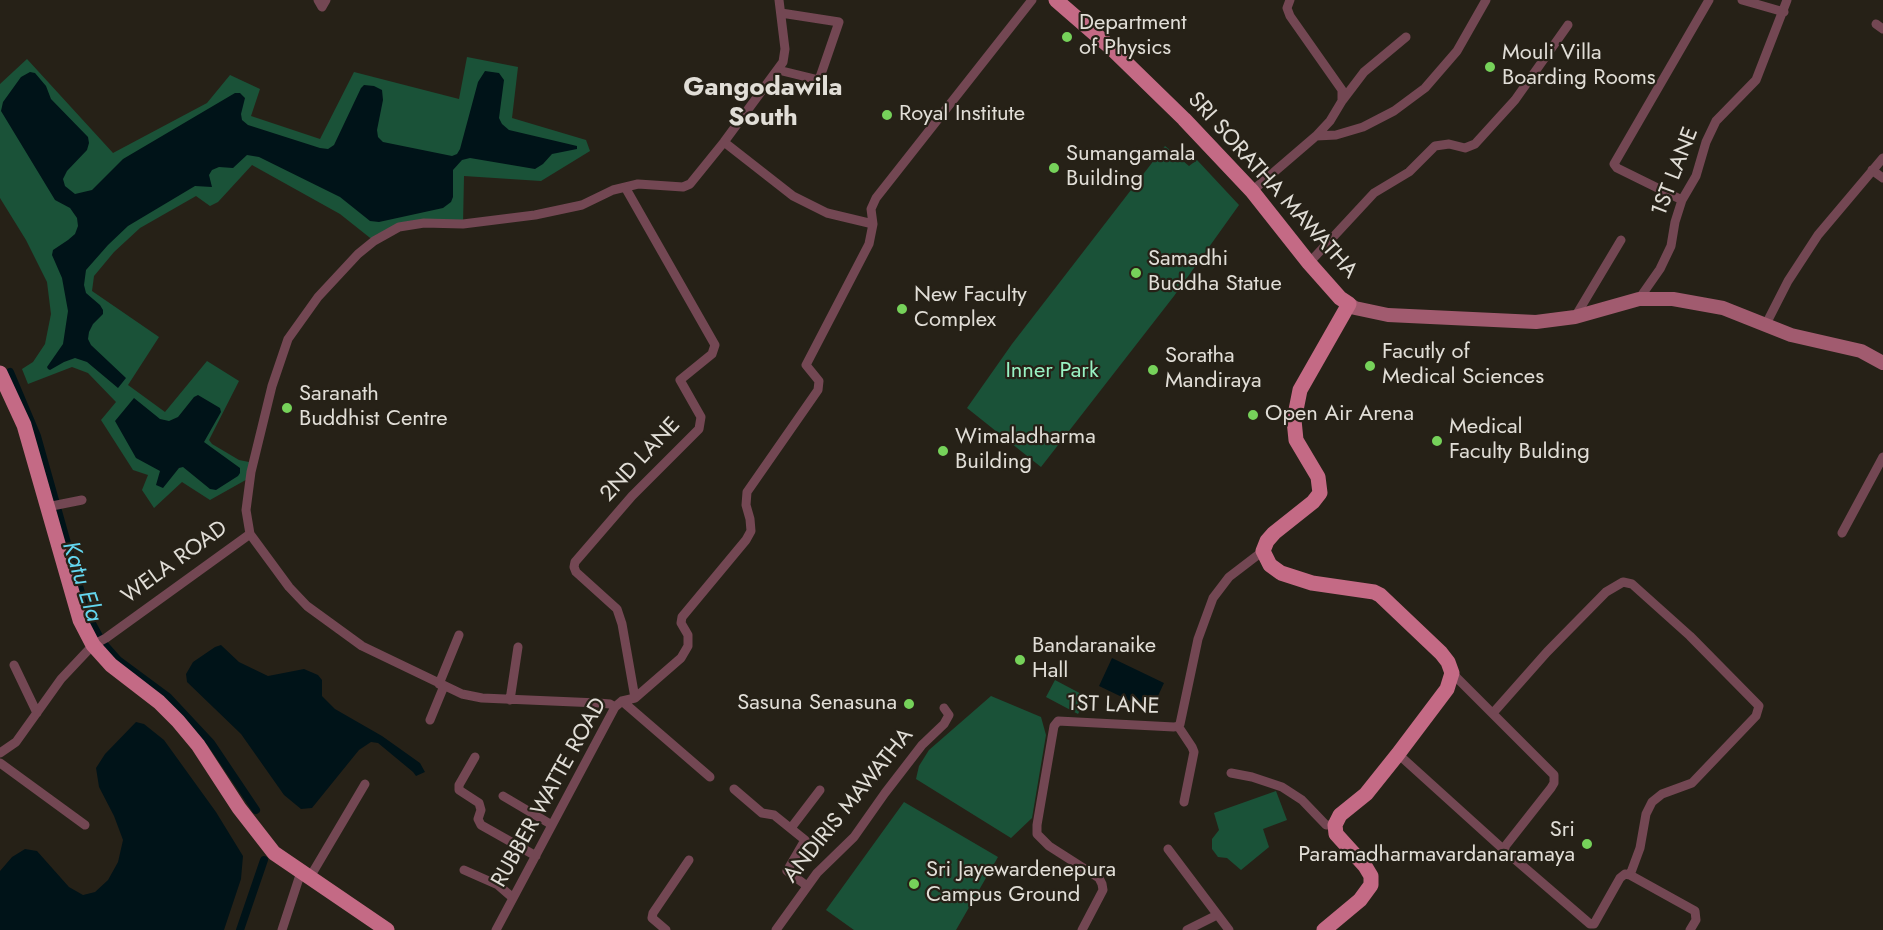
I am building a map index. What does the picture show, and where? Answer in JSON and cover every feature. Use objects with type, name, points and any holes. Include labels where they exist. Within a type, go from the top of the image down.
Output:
[{"type":"main road","name":"SRI SORATHA MAWATHA","points":[[1056,0],[1109,46],[1184,118],[1252,191],[1310,263],[1349,304]]},
{"type":"main road","points":[[1324,930],[1360,900],[1371,885],[1371,876],[1365,866],[1336,834],[1335,825],[1340,815],[1365,794],[1398,754],[1447,689],[1452,673],[1449,662],[1442,653],[1380,595],[1374,592],[1312,583],[1281,573],[1270,565],[1263,551],[1267,541],[1274,533],[1313,502],[1320,493],[1318,477],[1296,440],[1294,420],[1300,390],[1349,304]]},
{"type":"main road","points":[[1,381],[24,425],[80,620],[98,642],[111,665],[159,702],[178,721],[198,745],[239,808],[274,854],[387,930]]},
{"type":"street","points":[[710,777],[618,704],[510,700],[462,694],[362,646],[307,606],[289,587],[249,534],[246,510],[251,472],[272,386],[288,339],[318,297],[358,254],[374,241],[399,227],[424,223],[463,224],[535,215],[582,205],[613,190],[638,184],[683,187],[690,184],[783,62],[785,49],[779,0]]},
{"type":"street","name":"RUBBER WATTE ROAD","points":[[496,930],[618,704],[635,698],[681,658],[688,646],[688,635],[681,623],[682,616],[751,531],[746,506],[747,492],[818,390],[819,381],[806,364],[869,244],[873,224],[871,209],[876,198],[1032,0]]},
{"type":"street","points":[[1290,0],[1287,8],[1290,16],[1342,90],[1342,101]]},
{"type":"street","points":[[1316,136],[1336,135],[1363,127],[1394,111],[1425,88],[1457,51],[1486,0]]},
{"type":"street","points":[[1682,200],[1617,168],[1614,164],[1709,0]]},
{"type":"street","points":[[1742,0],[1784,12]]},
{"type":"street","name":"1ST LANE","points":[[1640,299],[1660,269],[1671,246],[1682,200],[1696,176],[1706,142],[1716,121],[1756,80],[1787,0]]},
{"type":"street","points":[[778,70],[819,80],[839,22],[781,13]]},
{"type":"street","points":[[1310,263],[1374,193],[1409,172],[1435,146],[1449,144],[1465,148],[1475,144],[1515,100],[1569,25]]},
{"type":"street","points":[[1252,191],[1316,136],[1330,121],[1364,72],[1406,37]]},
{"type":"street","points":[[724,142],[793,196],[827,213],[873,224]]},
{"type":"street","points":[[1766,324],[1788,280],[1818,235],[1883,158]]},
{"type":"street","points":[[1872,170],[1883,178]]},
{"type":"street","name":"2ND LANE","points":[[625,187],[715,345],[712,354],[680,380],[701,417],[699,429],[632,496],[575,562],[576,572],[617,609],[622,624],[635,698]]},
{"type":"street","points":[[1575,317],[1621,240]]},
{"type":"street","points":[[1349,304],[1355,308],[1388,315],[1536,322],[1575,317],[1640,299],[1673,300],[1723,308],[1791,335],[1861,351],[1883,363]]},
{"type":"street","points":[[1842,533],[1883,457]]},
{"type":"street","points":[[47,507],[82,500]]},
{"type":"street","name":"WELA ROAD","points":[[0,753],[16,742],[61,679],[98,642],[249,534]]},
{"type":"street","name":"1ST LANE","points":[[1082,930],[1103,890],[1102,884],[1099,878],[1049,846],[1037,834],[1054,726],[1058,721],[1174,728],[1178,726],[1198,639],[1213,598],[1230,577],[1263,551]]},
{"type":"street","points":[[1493,713],[1547,652],[1606,592],[1623,582],[1632,584],[1690,636],[1759,706],[1756,716],[1692,783],[1662,794],[1652,802],[1646,814],[1640,848],[1630,875]]},
{"type":"street","points":[[430,720],[459,635]]},
{"type":"street","points":[[510,700],[518,647]]},
{"type":"street","points":[[14,666],[37,713]]},
{"type":"street","points":[[1452,673],[1554,775],[1551,788],[1503,849]]},
{"type":"street","name":"ANDIRIS MAWATHA","points":[[776,930],[807,886],[829,860],[854,837],[922,746],[944,724],[949,715],[944,708]]},
{"type":"street","points":[[1178,726],[1194,752],[1184,802]]},
{"type":"street","points":[[1398,754],[1590,924],[1594,924],[1620,878],[1625,874],[1695,911],[1695,920],[1690,930]]},
{"type":"street","points":[[475,757],[459,785],[459,790],[479,803],[481,810],[478,819],[481,825],[536,856]]},
{"type":"street","points":[[0,763],[85,825]]},
{"type":"street","points":[[1232,773],[1282,787],[1302,800],[1326,825],[1335,825]]},
{"type":"street","points":[[282,930],[306,875],[365,784]]},
{"type":"street","points":[[734,789],[762,813],[774,814],[805,840],[787,870],[807,886]]},
{"type":"street","points":[[791,828],[820,790]]},
{"type":"street","points":[[503,796],[552,825]]},
{"type":"street","points":[[1167,849],[1229,930]]},
{"type":"street","points":[[666,930],[652,918],[653,913],[689,860]]},
{"type":"street","points":[[464,870],[498,885],[513,898]]},
{"type":"street","points":[[1187,930],[1217,915]]},
{"type":"green space","points":[[467,57],[518,67],[512,118],[586,140],[590,151],[541,181],[464,176],[463,224],[399,227],[374,241],[340,214],[252,165],[218,202],[210,206],[196,196],[140,228],[114,252],[94,276],[92,291],[159,337],[128,385],[165,412],[207,361],[239,381],[209,440],[239,460],[254,463],[251,477],[210,500],[182,482],[154,508],[142,490],[148,475],[133,470],[101,420],[116,402],[88,373],[72,367],[28,384],[22,369],[33,362],[45,344],[51,314],[47,282],[26,240],[0,198],[0,84],[27,59],[113,153],[207,103],[230,75],[260,89],[251,116],[320,139],[354,72],[459,99]]},
{"type":"green space","name":"Inner Park","points":[[1165,146],[1189,166],[1197,160],[1239,205],[1174,296],[1041,467],[967,408],[1012,344]]},
{"type":"green space","points":[[1055,680],[1087,697],[1078,714],[1046,697]]},
{"type":"green space","name":"Sri Jayewardenepura Campus Ground","points":[[991,696],[1041,717],[1046,735],[1032,818],[1011,838],[916,779],[919,766],[929,750]]},
{"type":"green space","points":[[1276,791],[1287,820],[1263,829],[1269,847],[1241,870],[1227,858],[1218,857],[1212,849],[1212,839],[1219,830],[1214,813]]},
{"type":"green space","name":"Sri Jayewardenepura Campus Ground","points":[[904,802],[998,857],[956,930],[854,930],[826,910]]},
{"type":"shaded area","points":[[485,71],[499,73],[504,80],[499,118],[509,130],[577,146],[577,149],[552,154],[535,169],[470,158],[462,160],[453,170],[453,197],[451,202],[443,208],[379,222],[370,221],[340,197],[259,157],[247,155],[233,168],[219,167],[212,170],[209,175],[212,187],[195,186],[128,226],[86,270],[84,285],[86,293],[103,310],[103,314],[93,324],[88,339],[91,345],[126,378],[118,388],[87,362],[75,358],[48,369],[47,367],[63,344],[68,311],[62,278],[52,255],[53,250],[75,234],[78,226],[77,218],[70,208],[55,200],[1,111],[3,102],[21,77],[30,72],[35,73],[46,86],[51,99],[88,137],[87,150],[67,171],[63,179],[65,186],[75,194],[92,190],[123,159],[235,93],[240,93],[245,98],[241,114],[242,120],[248,125],[328,149],[334,145],[361,88],[364,85],[374,86],[382,90],[383,100],[377,130],[378,137],[383,142],[452,156],[460,149],[478,82]]},
{"type":"shaded area","points":[[198,395],[220,408],[221,412],[204,442],[240,468],[240,473],[216,490],[210,489],[183,467],[179,468],[163,488],[156,485],[160,471],[136,458],[115,421],[134,398],[160,419],[169,421],[178,417]]},
{"type":"shaded area","points":[[221,645],[239,662],[268,676],[304,669],[318,675],[322,680],[322,696],[335,709],[382,736],[420,763],[425,772],[416,776],[378,743],[371,742],[359,750],[312,808],[301,809],[284,795],[241,734],[187,682],[186,674],[193,662]]},
{"type":"shaded area","points":[[1112,658],[1164,683],[1151,711],[1099,686]]},
{"type":"shaded area","points":[[136,722],[144,724],[164,740],[216,812],[243,856],[241,879],[224,930],[0,930],[0,871],[12,857],[25,849],[37,851],[69,887],[83,895],[95,892],[108,880],[118,862],[123,840],[99,787],[96,768],[105,754]]},
{"type":"waterway","name":"Katu Ela","points":[[10,372],[37,436],[87,614],[102,642],[118,660],[168,697],[211,743],[256,810]]},
{"type":"waterway","name":"Katu Ela","points":[[240,930],[264,860]]},
{"type":"place","name":"Department of Physics","points":[[1067,37]]},
{"type":"place","name":"Mouli Villa Boarding Rooms","points":[[1490,67]]},
{"type":"place","name":"Royal Institute","points":[[887,115]]},
{"type":"place","name":"Sumangamala Building","points":[[1054,168]]},
{"type":"place","name":"Samadhi Buddha Statue","points":[[1136,273]]},
{"type":"place","name":"New Faculty Complex","points":[[902,309]]},
{"type":"place","name":"Facutly of Medical Sciences","points":[[1370,366]]},
{"type":"place","name":"Soratha Mandiraya","points":[[1153,370]]},
{"type":"place","name":"Saranath Buddhist Centre","points":[[287,408]]},
{"type":"place","name":"Open Air Arena","points":[[1253,415]]},
{"type":"place","name":"Medical Faculty Bulding","points":[[1437,441]]},
{"type":"place","name":"Wimaladharma Building","points":[[943,451]]},
{"type":"place","name":"Bandaranaike Hall","points":[[1020,660]]},
{"type":"place","name":"Sasuna Senasuna","points":[[909,704]]},
{"type":"place","name":"Sri Paramadharmavardanaramaya","points":[[1587,844]]},
{"type":"place","name":"Sri Jayewardenepura Campus Ground","points":[[914,884]]},
{"type":"district","name":"Gangodawila South","points":[[763,104]]}]
